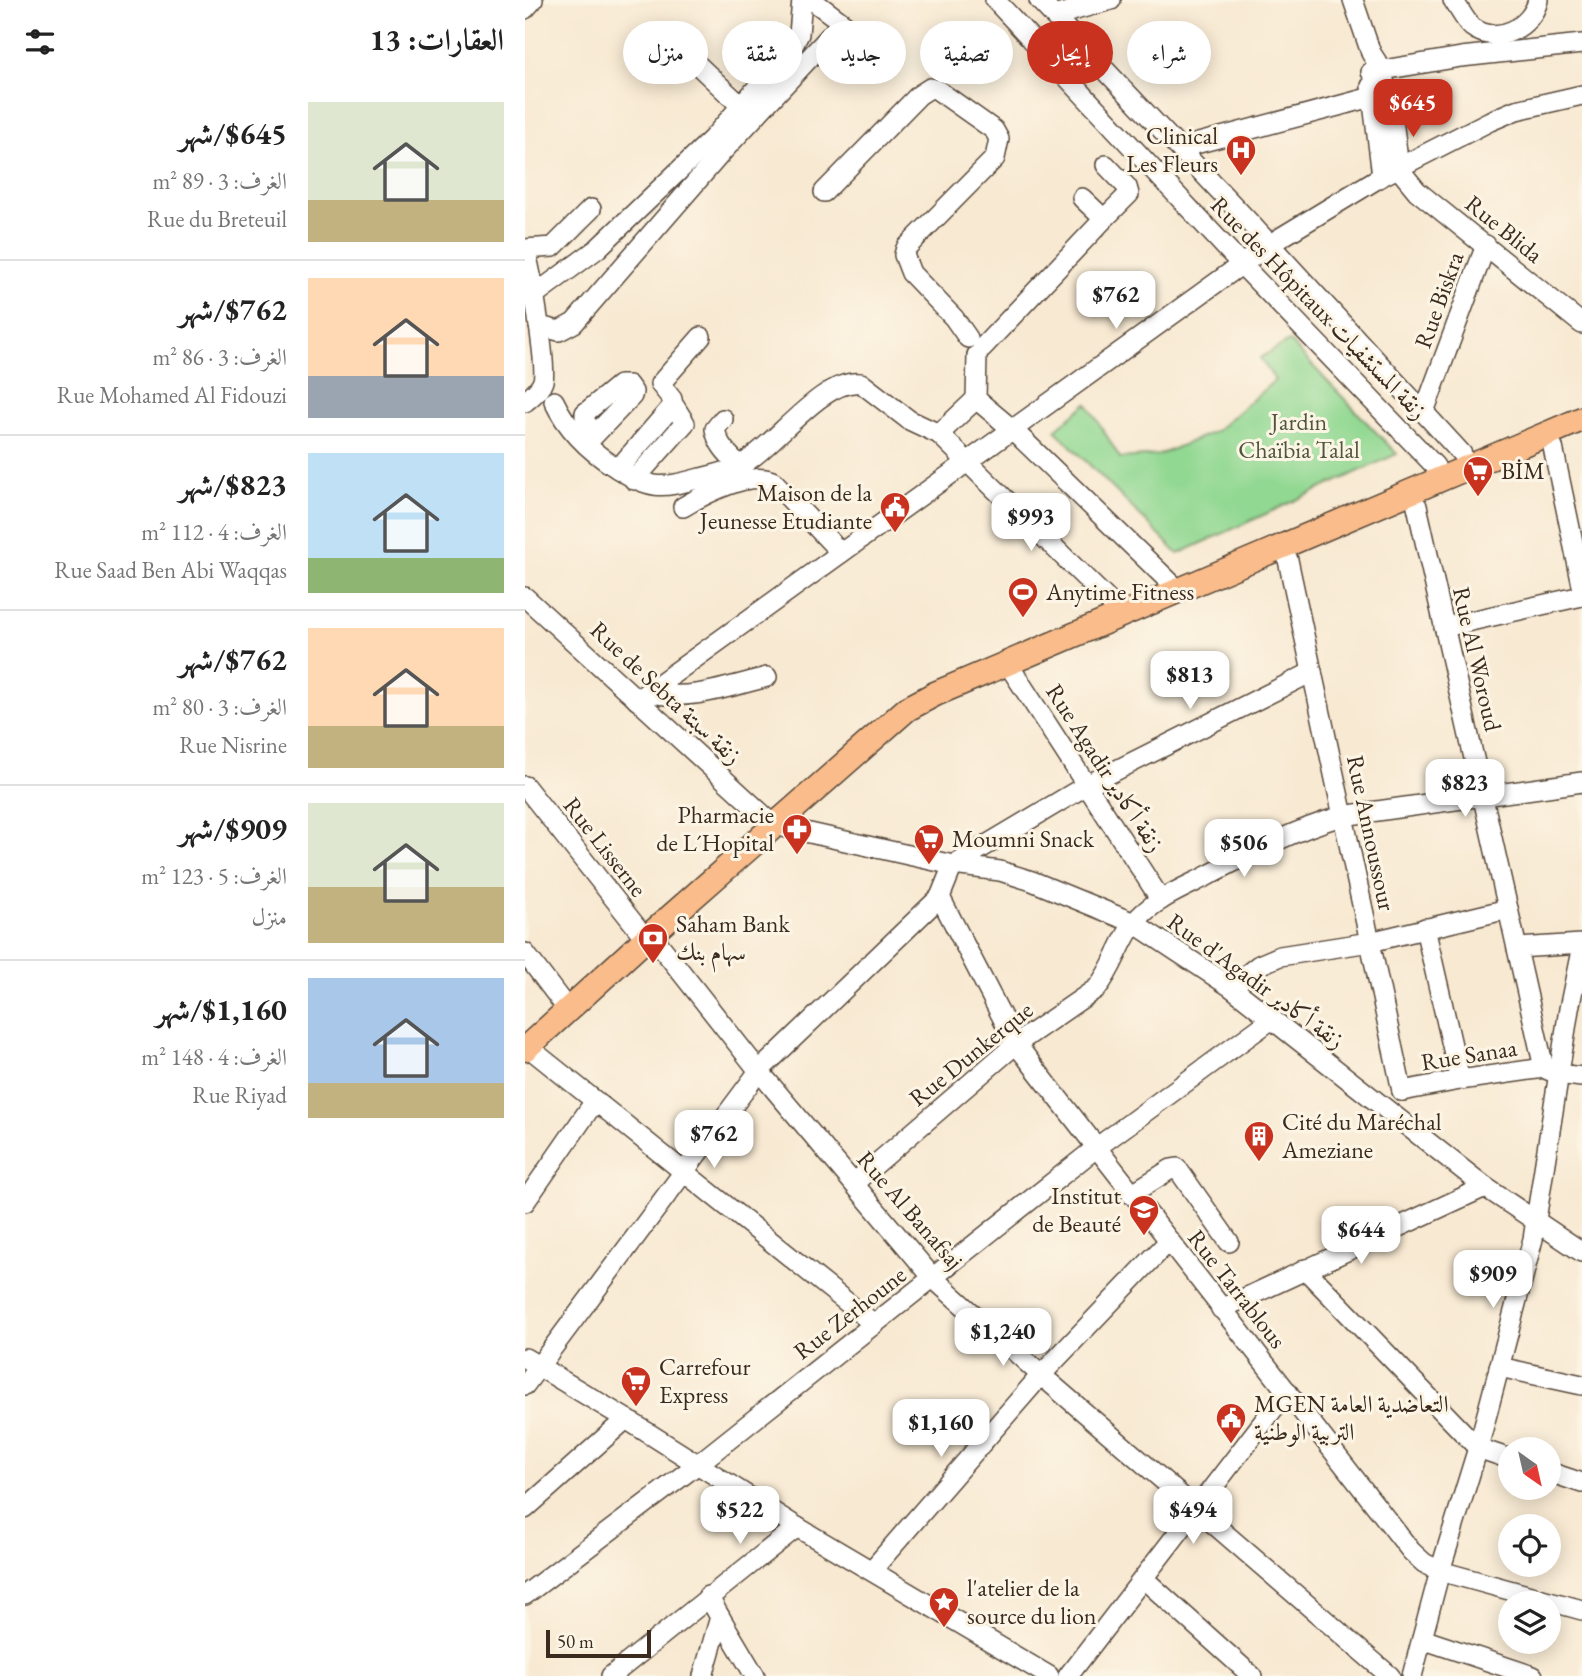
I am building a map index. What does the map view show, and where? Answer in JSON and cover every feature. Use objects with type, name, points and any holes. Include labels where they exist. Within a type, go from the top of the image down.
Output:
[{"type":"main road","points":[[1224,572],[1227,555],[1582,403]]},
{"type":"main road","points":[[526,1048],[907,709],[935,694],[1582,419]]},
{"type":"main road","points":[[1224,572],[1240,580],[1582,435]]},
{"type":"street","points":[[525,9],[533,0]]},
{"type":"street","points":[[539,326],[559,331],[574,323],[717,145],[740,105],[792,48],[799,34],[802,0]]},
{"type":"street","points":[[812,0],[839,21]]},
{"type":"street","name":"Rue des Hôpitaux زنقة المستشفيات","points":[[995,0],[1242,265],[1435,466]]},
{"type":"street","name":"Rue des Hôpitaux زنقة المستشفيات","points":[[1039,0],[1270,244],[1462,454]]},
{"type":"street","points":[[1054,16],[1111,0]]},
{"type":"street","points":[[1353,0],[1374,65],[1390,172]]},
{"type":"street","points":[[1453,0],[1471,27],[1483,33],[1500,35],[1511,32],[1528,20],[1537,8],[1538,0]]},
{"type":"street","points":[[1374,65],[1582,44]]},
{"type":"street","points":[[529,296],[597,249],[717,145],[816,48]]},
{"type":"street","points":[[708,75],[740,105]]},
{"type":"street","points":[[824,192],[919,95],[930,88],[936,89],[995,130],[999,139],[995,158],[906,247],[904,256],[911,273],[954,317],[975,347],[976,399],[939,434]]},
{"type":"street","points":[[1180,148],[1380,94]]},
{"type":"street","points":[[643,696],[1270,244],[1390,172],[1490,121],[1515,110],[1582,95]]},
{"type":"street","points":[[975,347],[1129,194],[1127,187],[1106,165]]},
{"type":"street","name":"Rue Blida","points":[[1390,172],[1409,183],[1582,324]]},
{"type":"street","points":[[1082,198],[1104,219]]},
{"type":"street","points":[[525,402],[542,385],[544,377],[539,326],[529,296],[528,258],[525,250],[553,247],[591,209]]},
{"type":"street","name":"Rue Biskra","points":[[1424,412],[1486,245]]},
{"type":"street","points":[[618,469],[673,407],[672,399],[660,384],[701,337]]},
{"type":"street","points":[[554,401],[574,433],[590,440],[601,458],[635,480],[651,486],[670,486],[740,466],[763,450],[814,401],[845,384],[862,383],[909,420],[939,434],[1123,615]]},
{"type":"street","points":[[976,399],[1013,430],[1179,591]]},
{"type":"street","points":[[635,480],[685,424],[678,410],[673,407]]},
{"type":"street","points":[[723,418],[717,425],[716,436],[725,451],[740,466]]},
{"type":"street","points":[[1553,447],[1582,585]]},
{"type":"street","points":[[683,507],[709,492],[762,477],[768,479],[841,553]]},
{"type":"street","name":"Rue Al Woroud","points":[[1417,506],[1517,948],[1551,1071]]},
{"type":"street","name":"Rue Annoussour","points":[[1288,561],[1402,1091]]},
{"type":"street","points":[[1444,627],[1582,596]]},
{"type":"street","name":"Rue de Sebta زنقة سبتة","points":[[525,597],[643,696],[774,825]]},
{"type":"street","name":"Rue Agadir زنقة أكادير","points":[[1008,664],[1161,900]]},
{"type":"street","points":[[525,1385],[532,1363],[685,1172],[759,1071],[940,897],[953,865],[1087,785],[1312,673]]},
{"type":"street","points":[[643,696],[668,697],[713,691],[767,677]]},
{"type":"street","points":[[1134,923],[1161,900],[1312,824],[1342,816],[1582,782]]},
{"type":"street","name":"Rue Lisserne","points":[[525,786],[648,937]]},
{"type":"street","name":"Rue d'Agadir زنقة أكادير","points":[[774,825],[953,865],[1000,871],[1032,881],[1134,923],[1231,987],[1485,1187],[1582,1252]]},
{"type":"street","name":"Rue Tarrablous","points":[[940,897],[1016,1044],[1411,1551],[1423,1563],[1440,1571],[1582,1610]]},
{"type":"street","points":[[1231,987],[1259,965],[1280,956],[1370,942],[1508,909]]},
{"type":"street","name":"Rue Dunkerque","points":[[855,1184],[1016,1044],[1097,988],[1105,979],[1134,923]]},
{"type":"street","points":[[1425,928],[1460,1080]]},
{"type":"street","name":"Rue Al Banafsaj","points":[[648,937],[933,1278],[1041,1375],[1390,1676]]},
{"type":"street","points":[[1412,1676],[1440,1571],[1478,1448],[1537,1221],[1551,1071],[1575,1010],[1582,945],[1517,948]]},
{"type":"street","points":[[525,953],[568,1010]]},
{"type":"street","name":"Rue Zerhoune","points":[[525,1595],[698,1464],[1096,1148],[1272,1019]]},
{"type":"street","points":[[526,1048],[874,1324]]},
{"type":"street","name":"Rue Sanaa","points":[[1402,1091],[1460,1080],[1551,1071],[1582,1077]]},
{"type":"street","points":[[1386,1110],[1402,1091]]},
{"type":"street","points":[[525,1202],[595,1101]]},
{"type":"street","points":[[1131,1194],[1175,1167],[1229,1241]]},
{"type":"street","points":[[1221,1309],[1485,1187]]},
{"type":"street","points":[[872,1570],[1041,1375],[1168,1242]]},
{"type":"street","points":[[1305,1269],[1478,1448],[1498,1455]]},
{"type":"street","points":[[532,1363],[797,1527],[872,1570],[1025,1671],[1049,1676]]},
{"type":"street","points":[[1499,1367],[1582,1385]]},
{"type":"street","points":[[1068,1676],[1287,1391]]},
{"type":"street","points":[[525,1510],[626,1419]]},
{"type":"street","points":[[1561,1476],[1582,1483]]},
{"type":"street","points":[[611,1676],[797,1527]]},
{"type":"street","points":[[1143,1579],[1252,1676]]},
{"type":"street","points":[[708,1596],[755,1676]]},
{"type":"street","points":[[703,1676],[720,1617]]},
{"type":"street","points":[[1422,1639],[1533,1676]]},
{"type":"green space","name":"Jardin Chaïbia Talal","points":[[1289,341],[1397,454],[1178,554],[1055,430],[1087,403],[1120,458],[1159,455],[1216,431],[1275,380],[1260,358]]},
{"type":"place","name":"Clinical Les Fleurs","points":[[1241,177]]},
{"type":"place","name":"BİM","points":[[1478,498]]},
{"type":"place","name":"Maison de la Jeunesse Etudiante","points":[[895,534]]},
{"type":"place","name":"Anytime Fitness","points":[[1023,619]]},
{"type":"place","name":"Pharmacie de L´Hopital","points":[[797,856]]},
{"type":"place","name":"Moumni Snack","points":[[929,866]]},
{"type":"place","name":"Saham Bank سهام بنك","points":[[653,965]]},
{"type":"place","name":"Cité du Maréchal Ameziane","points":[[1259,1163]]},
{"type":"place","name":"Institut de Beauté","points":[[1144,1237]]},
{"type":"place","name":"Carrefour Express","points":[[636,1408]]},
{"type":"place","name":"MGEN التعاضدية العامة التربية الوطنية","points":[[1231,1445]]},
{"type":"place","name":"l'atelier de la source du lion","points":[[944,1629]]}]
